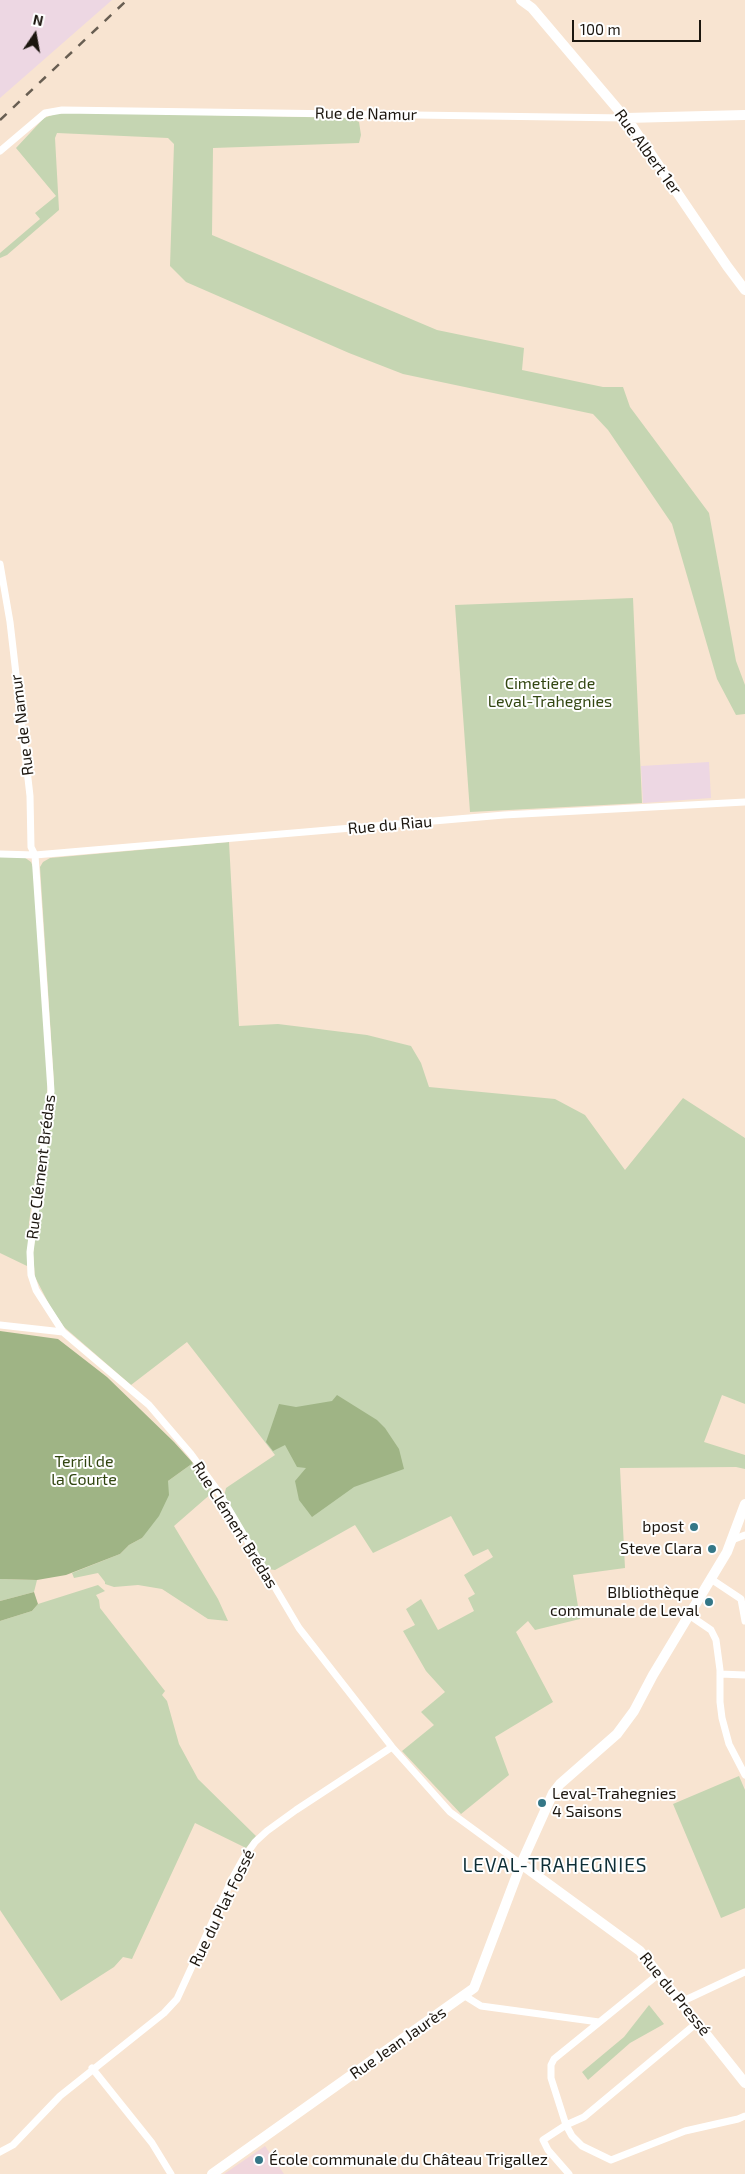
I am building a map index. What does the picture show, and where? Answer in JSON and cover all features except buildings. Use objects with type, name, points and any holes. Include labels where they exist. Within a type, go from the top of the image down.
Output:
[{"type":"street","name":"Rue Albert 1er","points":[[521,0],[532,8],[626,118],[745,290]]},
{"type":"street","name":"Rue de Namur","points":[[0,150],[44,113],[62,110],[626,118],[745,115]]},
{"type":"street","name":"Rue de Namur","points":[[0,564],[10,622],[25,740],[30,796],[31,847],[35,855]]},
{"type":"street","name":"Rue du Riau","points":[[0,854],[35,855],[489,816],[745,802]]},
{"type":"street","name":"Rue Clément Brédas","points":[[35,855],[51,1091],[32,1231],[31,1275],[36,1290],[63,1332],[150,1405],[191,1454],[218,1491],[299,1628],[392,1747],[450,1812],[521,1864]]},
{"type":"street","points":[[0,1325],[63,1332]]},
{"type":"street","name":"Rue Jean Jaurès","points":[[212,2174],[474,1988],[521,1864],[553,1793],[571,1774],[617,1734],[634,1711],[652,1675],[711,1579],[732,1540],[745,1504]]},
{"type":"street","points":[[732,1540],[745,1536]]},
{"type":"street","points":[[711,1579],[740,1599],[745,1621]]},
{"type":"street","points":[[689,1614],[704,1624],[713,1635],[720,1674],[722,1718],[729,1744],[745,1775]]},
{"type":"street","points":[[720,1674],[745,1675]]},
{"type":"street","name":"Rue du Plat Fossé","points":[[0,2152],[13,2145],[60,2096],[92,2068],[158,2017],[177,1999],[232,1879],[255,1842],[296,1810],[392,1747]]},
{"type":"street","name":"Rue du Pressé","points":[[521,1864],[640,1951],[660,1973],[745,2083]]},
{"type":"street","points":[[681,2002],[745,1972]]},
{"type":"street","points":[[660,1973],[554,2059],[551,2065],[551,2078],[566,2125],[572,2136],[582,2146],[611,2160],[685,2131],[745,2116]]},
{"type":"street","points":[[465,1996],[481,2006],[599,2022]]},
{"type":"street","points":[[569,2174],[548,2150],[543,2140],[566,2125],[584,2117],[698,2022]]},
{"type":"street","points":[[92,2068],[152,2143],[171,2174]]},
{"type":"shaded area","points":[[0,0],[112,0],[0,98]]},
{"type":"shaded area","points":[[709,762],[711,798],[643,803],[641,766]]},
{"type":"shaded area","name":"École communale du Château Trigallez","points":[[265,2146],[284,2174],[224,2174]]},
{"type":"green space","points":[[75,112],[350,118],[359,122],[361,135],[359,143],[213,148],[212,235],[437,330],[524,348],[522,370],[603,387],[623,387],[630,407],[709,513],[736,661],[745,685],[745,714],[736,715],[717,679],[672,524],[608,430],[593,414],[403,374],[349,353],[186,282],[170,266],[174,144],[168,138],[57,133],[55,138],[59,210],[7,255],[0,258],[0,253],[40,219],[35,213],[56,196],[16,148],[44,118],[55,114]]},
{"type":"green space","name":"Cimetière de Leval-Trahegnies","points":[[633,598],[642,803],[470,812],[455,605]]},
{"type":"green space","points":[[229,842],[239,1026],[278,1024],[367,1035],[411,1046],[421,1063],[429,1087],[555,1099],[585,1115],[625,1170],[683,1098],[745,1138],[745,1404],[722,1395],[704,1442],[745,1455],[745,1469],[736,1467],[620,1468],[625,1568],[573,1575],[580,1619],[535,1630],[528,1621],[516,1632],[553,1702],[495,1737],[509,1775],[461,1814],[402,1751],[434,1725],[421,1712],[445,1692],[426,1671],[403,1631],[415,1625],[406,1609],[421,1599],[438,1630],[474,1611],[468,1598],[475,1594],[464,1575],[493,1557],[488,1549],[473,1556],[451,1516],[373,1553],[355,1525],[275,1570],[267,1569],[224,1496],[226,1488],[275,1455],[187,1342],[131,1385],[64,1327],[51,1308],[35,1277],[33,1254],[54,1083],[40,867],[43,862],[50,858]]},
{"type":"green space","points":[[0,857],[24,857],[31,862],[33,867],[48,1085],[29,1223],[27,1266],[0,1253]]},
{"type":"green space","name":"Terril de la Courte","points":[[0,1331],[58,1339],[107,1377],[193,1463],[168,1481],[169,1495],[159,1516],[142,1538],[129,1545],[120,1554],[66,1575],[37,1580],[0,1579]]},
{"type":"green space","points":[[337,1395],[377,1420],[385,1428],[399,1449],[404,1469],[354,1487],[312,1517],[299,1500],[295,1481],[306,1468],[297,1467],[285,1445],[273,1451],[266,1442],[279,1404],[296,1407],[332,1401]]},
{"type":"green space","points":[[193,1463],[213,1492],[174,1526],[218,1599],[228,1621],[208,1619],[162,1589],[138,1585],[114,1587],[105,1584],[98,1573],[74,1578],[72,1573],[120,1554],[129,1545],[142,1538],[168,1481]]},
{"type":"green space","points":[[0,1579],[37,1580],[34,1592],[0,1601]]},
{"type":"green space","points":[[98,1585],[105,1591],[96,1595],[100,1608],[165,1691],[162,1695],[167,1701],[179,1744],[198,1779],[256,1836],[246,1848],[195,1823],[132,1959],[123,1957],[114,1967],[61,2001],[0,1910],[0,1621],[32,1611],[38,1604]]},
{"type":"green space","points":[[34,1592],[38,1604],[32,1611],[0,1621],[0,1601]]},
{"type":"green space","points":[[739,1776],[745,1790],[745,1908],[721,1918],[673,1804]]},
{"type":"green space","points":[[649,2005],[664,2024],[630,2043],[588,2080],[582,2072],[624,2037]]},
{"type":"railway","points":[[0,120],[127,0]]},
{"type":"place","name":"bpost","points":[[694,1527]]},
{"type":"place","name":"Steve Clara","points":[[712,1549]]},
{"type":"place","name":"BIbliothèque communale de Leval","points":[[709,1602]]},
{"type":"place","name":"Leval-Trahegnies 4 Saisons","points":[[542,1803]]},
{"type":"place","name":"École communale du Château Trigallez","points":[[259,2160]]},
{"type":"district","name":"LEVAL-TRAHEGNIES","points":[[555,1866]]}]
